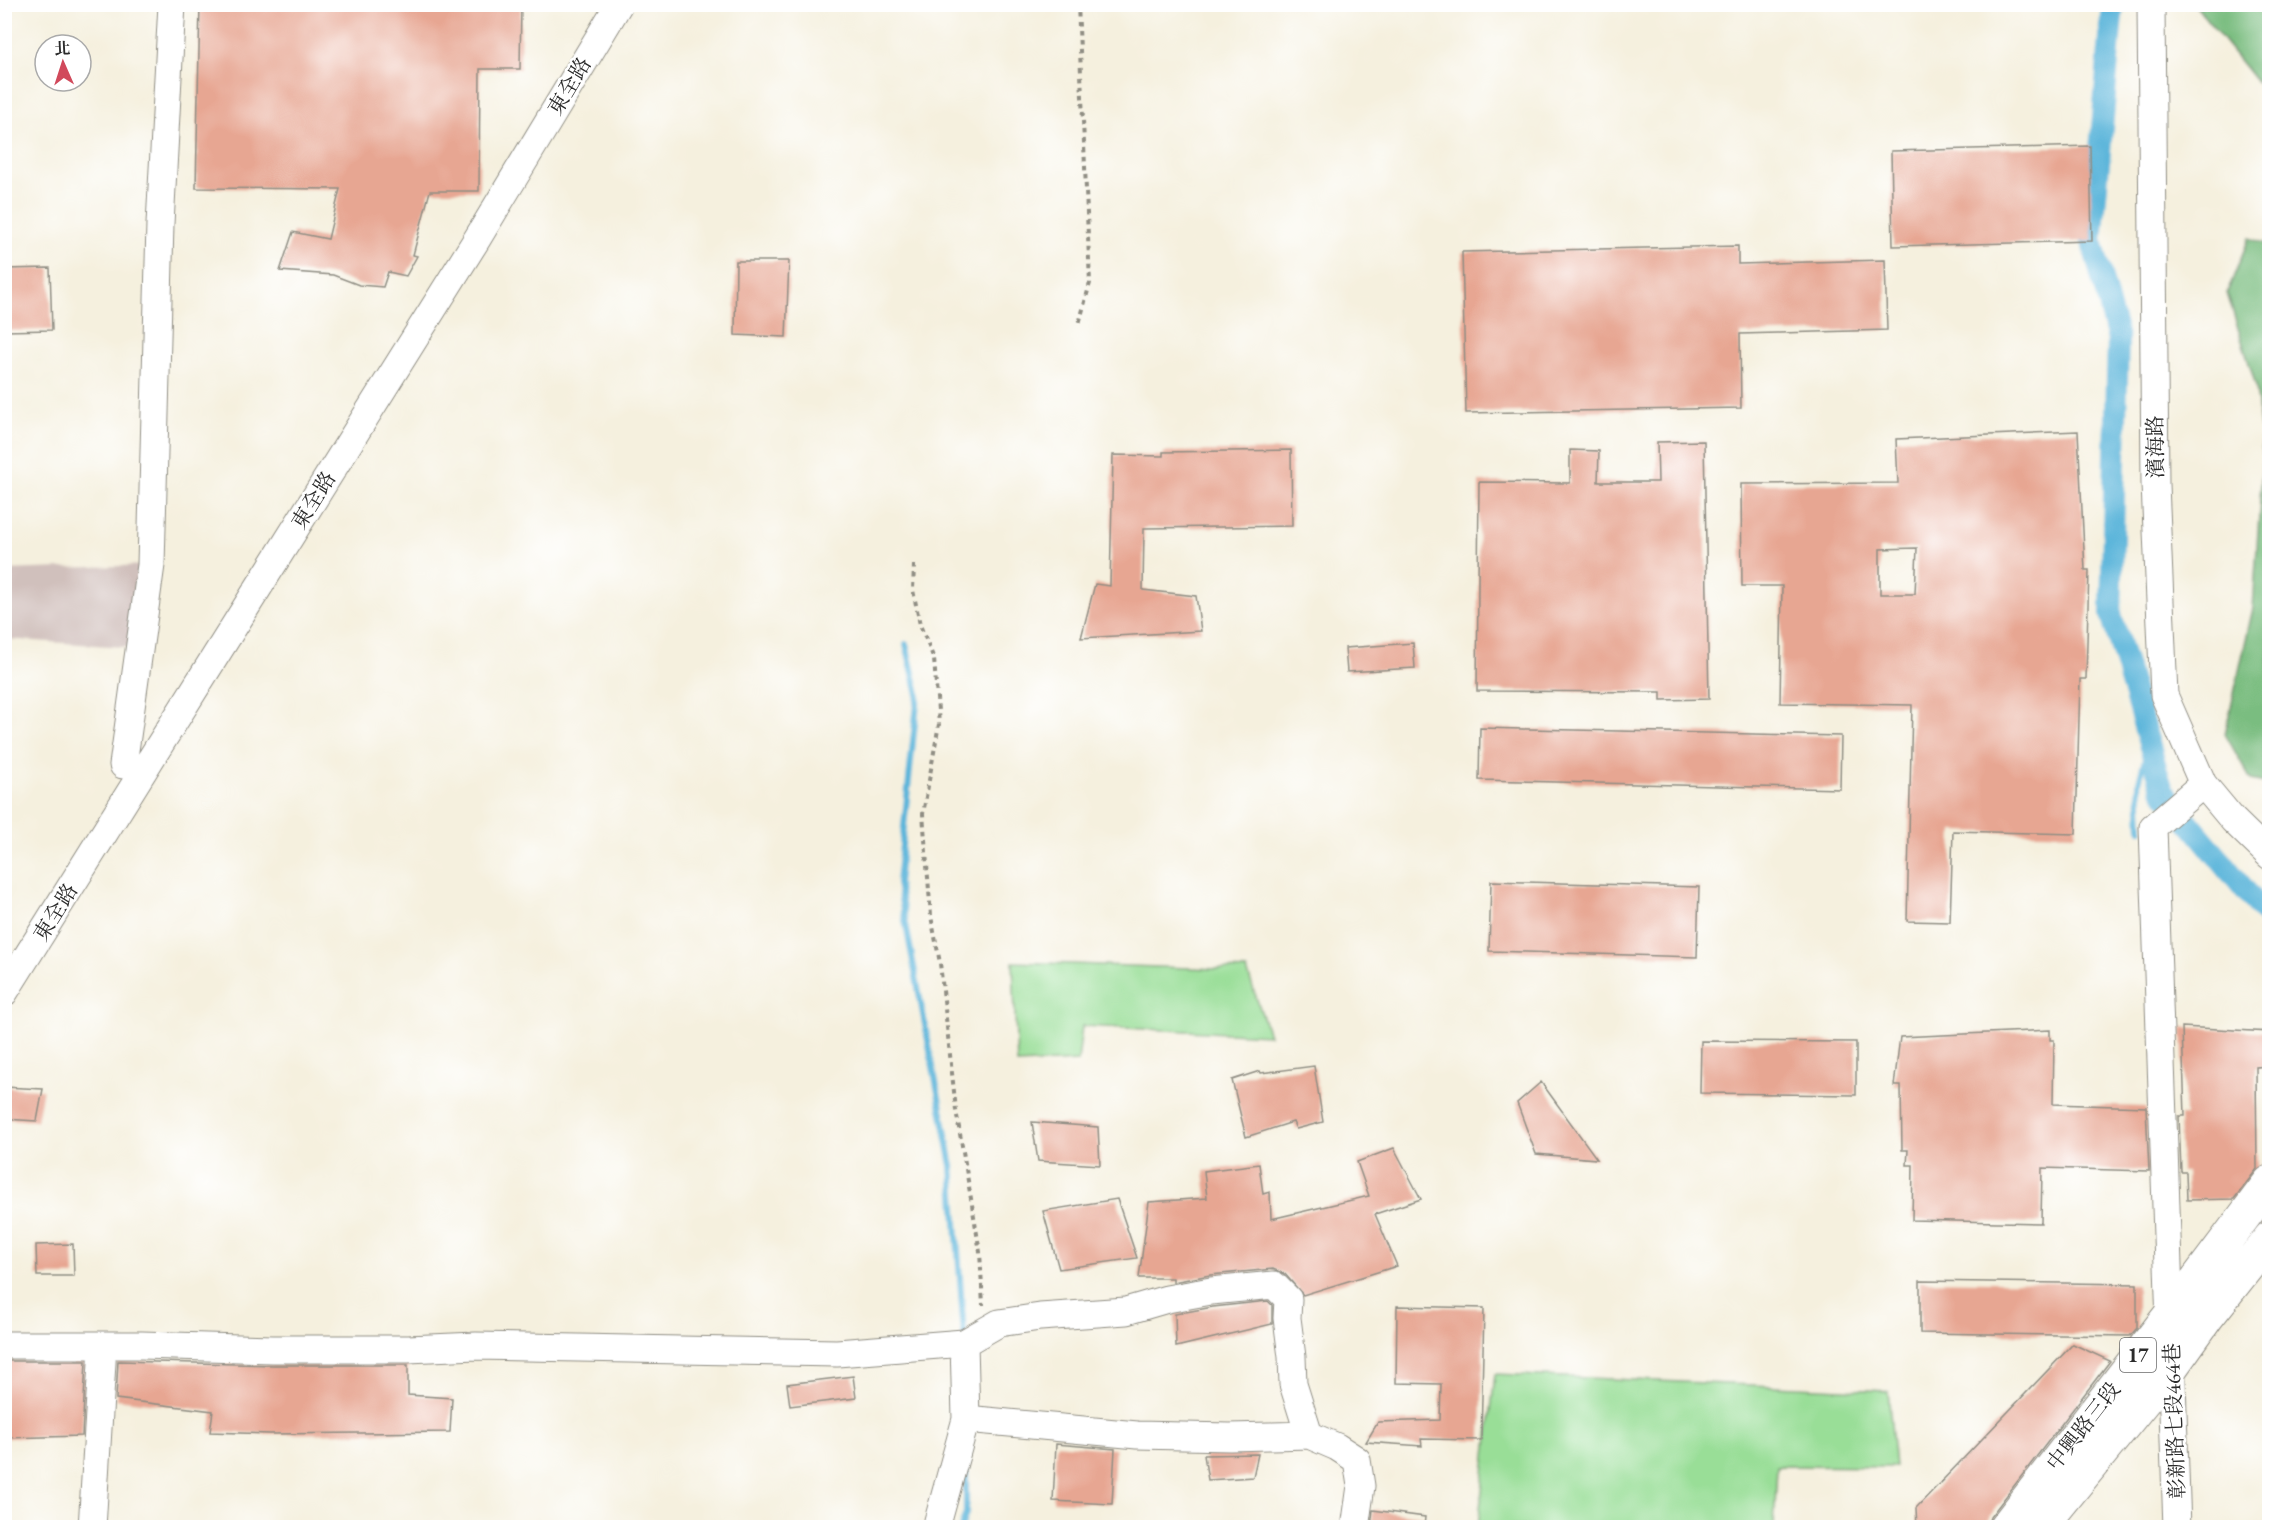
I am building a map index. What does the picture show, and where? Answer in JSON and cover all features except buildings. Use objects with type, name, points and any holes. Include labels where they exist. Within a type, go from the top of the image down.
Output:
[{"type":"main road","name":"中興路三段","points":[[2005,1527],[2270,1182]]},
{"type":"main road","name":"中興路三段","points":[[2040,1527],[2173,1365],[2208,1316],[2270,1238]]},
{"type":"street","points":[[123,765],[151,565],[160,224],[172,4]]},
{"type":"street","name":"東全路","points":[[4,993],[477,239],[619,4]]},
{"type":"street","name":"濱海路","points":[[2151,4],[2155,484],[2164,695],[2203,784],[2233,820],[2270,856]]},
{"type":"street","name":"彰新路七段464巷","points":[[2177,1527],[2153,827],[2203,784]]},
{"type":"street","points":[[4,1345],[142,1345],[272,1349],[408,1349],[476,1346],[837,1353],[964,1343],[999,1323],[1040,1317],[1126,1311],[1167,1299],[1211,1291],[1274,1285],[1288,1299],[1287,1318],[1293,1384],[1309,1435]]},
{"type":"street","points":[[936,1527],[966,1419],[964,1343]]},
{"type":"street","points":[[92,1527],[104,1346]]},
{"type":"street","points":[[966,1419],[1137,1435],[1230,1437],[1309,1435],[1337,1447],[1357,1460],[1361,1486],[1355,1527]]},
{"type":"path","points":[[1078,4],[1090,283],[1079,324]]},
{"type":"path","points":[[914,565],[914,590],[920,625],[934,659],[939,724],[923,814],[931,916],[940,963],[956,1110],[980,1252],[983,1310]]},
{"type":"shaded area","points":[[151,565],[138,648],[5,639],[4,570]]},
{"type":"green space","points":[[2195,5],[2269,5],[2269,97]]},
{"type":"green space","points":[[2249,238],[2270,245],[2269,784],[2251,780],[2225,734],[2253,608],[2263,454],[2256,386],[2227,293]]},
{"type":"green space","points":[[1013,962],[1247,970],[1269,1035],[1082,1026],[1078,1061],[1017,1064]]},
{"type":"green space","points":[[1495,1374],[1888,1391],[1895,1467],[1777,1466],[1774,1527],[1478,1527]]},
{"type":"waterway","points":[[2113,4],[2092,241],[2118,339],[2111,614],[2163,791],[2270,920]]},
{"type":"waterway","points":[[906,644],[918,694],[898,883],[952,1166],[964,1335]]},
{"type":"waterway","points":[[2141,829],[2139,782],[2149,743]]},
{"type":"waterway","points":[[961,1528],[966,1513],[966,1465]]}]
